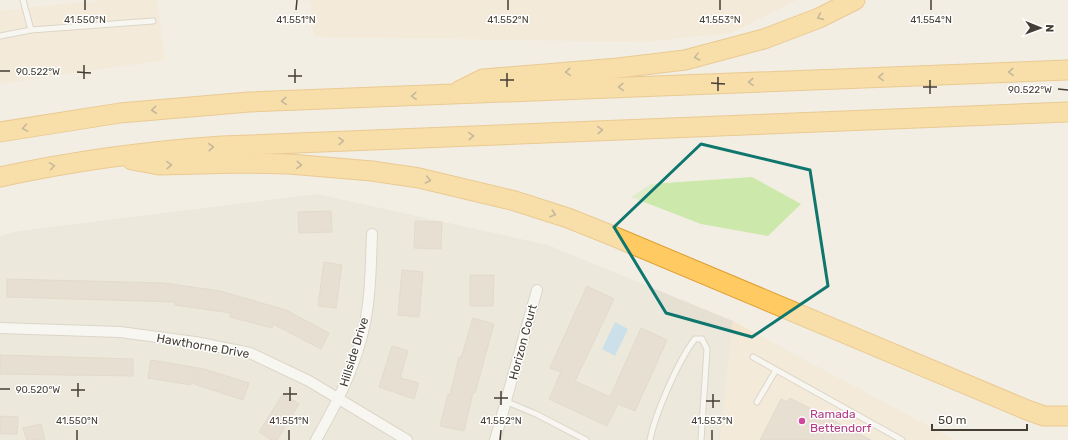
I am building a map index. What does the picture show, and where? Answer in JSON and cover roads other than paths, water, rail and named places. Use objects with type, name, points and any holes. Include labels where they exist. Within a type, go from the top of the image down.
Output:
[{"type":"highway","points":[[453,94],[483,79],[618,68],[685,60],[771,37],[819,18],[855,0]]},
{"type":"highway","points":[[0,132],[82,118],[173,108],[249,102],[1059,70]]},
{"type":"highway","points":[[0,177],[47,167],[177,149],[285,143],[1068,112]]},
{"type":"highway","points":[[116,157],[159,165],[242,163],[328,167],[419,178],[480,192],[568,218],[1027,410],[1044,416],[1068,416]]},
{"type":"street","name":"Hillside Drive","points":[[316,440],[339,399],[362,336],[368,305],[372,234]]},
{"type":"street","name":"Horizon Court","points":[[495,440],[507,402],[536,290]]},
{"type":"street","name":"Hawthorne Drive","points":[[0,328],[120,332],[195,342],[250,353],[309,381],[407,440]]},
{"type":"lane","points":[[22,0],[31,30]]},
{"type":"lane","points":[[0,36],[31,30],[153,21]]},
{"type":"lane","points":[[650,440],[667,391],[687,349],[696,339],[702,339],[707,349],[701,440]]},
{"type":"lane","points":[[753,357],[902,440]]},
{"type":"lane","points":[[757,402],[776,370]]},
{"type":"lane","points":[[507,402],[536,414],[586,440]]},
{"type":"water","points":[[615,322],[628,329],[615,356],[602,349]]},
{"type":"place","name":"Ramada Bettendorf","points":[[802,421]]}]
